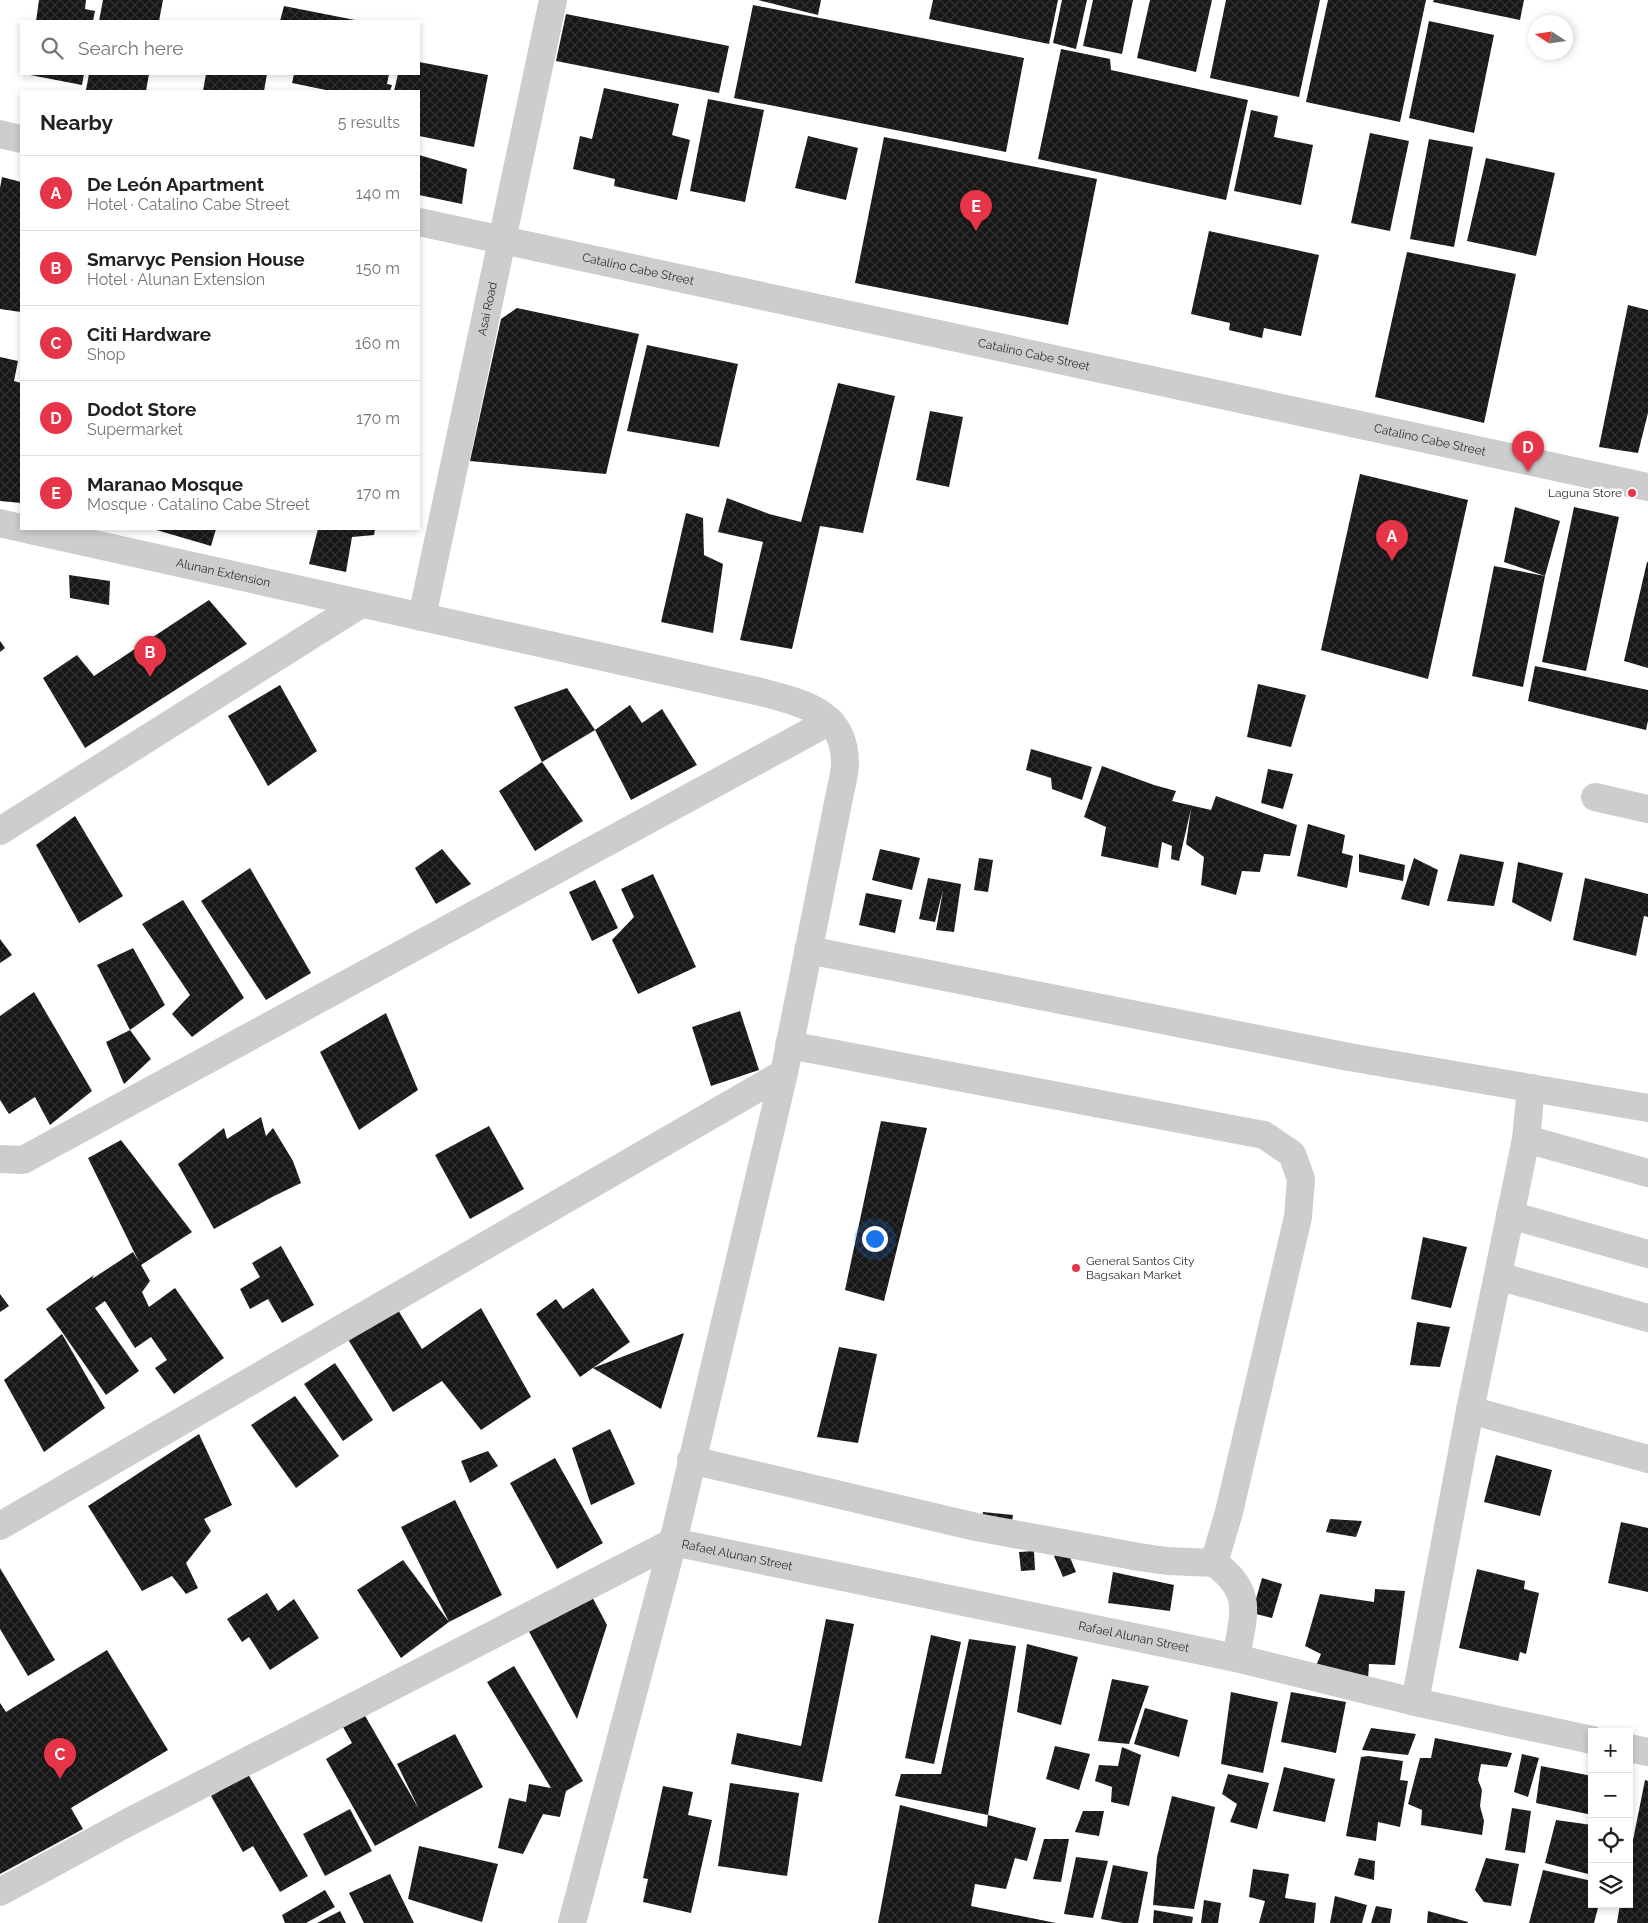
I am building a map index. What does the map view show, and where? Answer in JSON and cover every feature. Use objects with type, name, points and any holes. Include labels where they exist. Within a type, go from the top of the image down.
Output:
[{"type":"street","name":"Asai Road","points":[[422,618],[553,0]]},
{"type":"street","points":[[0,134],[20,139]]},
{"type":"street","name":"Catalino Cabe Street","points":[[420,222],[1648,487]]},
{"type":"street","points":[[0,523],[20,528]]},
{"type":"street","name":"Alunan Extension","points":[[30,530],[761,692],[814,708],[830,721]]},
{"type":"street","points":[[0,831],[361,604]]},
{"type":"street","points":[[0,1159],[23,1160],[830,721],[841,739],[845,763],[784,1073],[673,1542],[573,1923]]},
{"type":"street","points":[[1595,797],[1648,809]]},
{"type":"street","points":[[808,950],[1349,1057],[1648,1108]]},
{"type":"street","points":[[789,1045],[1264,1135],[1292,1154],[1301,1179],[1298,1218],[1229,1512],[1214,1563]]},
{"type":"street","points":[[0,1526],[784,1073]]},
{"type":"street","points":[[1415,1702],[1470,1410],[1526,1140],[1531,1088]]},
{"type":"street","points":[[1526,1140],[1648,1173]]},
{"type":"street","points":[[1510,1215],[1648,1254]]},
{"type":"street","points":[[1498,1276],[1648,1318]]},
{"type":"street","points":[[1470,1410],[1648,1459]]},
{"type":"street","points":[[691,1460],[976,1527],[1139,1557],[1167,1561],[1214,1563],[1228,1574],[1240,1590],[1242,1598],[1244,1608],[1236,1658]]},
{"type":"street","points":[[0,1892],[136,1818],[673,1542]]},
{"type":"street","name":"Rafael Alunan Street","points":[[673,1542],[1236,1658],[1415,1702],[1588,1739]]},
{"type":"street","points":[[1633,1749],[1648,1752]]},
{"type":"building","points":[[39,0],[86,0],[85,9],[95,11],[93,20],[36,20]]},
{"type":"building","points":[[103,0],[163,0],[159,20],[99,20]]},
{"type":"building","points":[[758,0],[821,0],[818,15]]},
{"type":"building","points":[[933,0],[1058,0],[1049,44],[929,19]]},
{"type":"building","points":[[1062,0],[1087,0],[1076,49],[1053,43]]},
{"type":"building","points":[[1093,0],[1133,0],[1122,54],[1083,46]]},
{"type":"building","points":[[1150,0],[1212,0],[1196,72],[1137,58]]},
{"type":"building","points":[[1226,0],[1320,0],[1299,97],[1210,78]]},
{"type":"building","points":[[1328,0],[1426,0],[1400,122],[1306,102]]},
{"type":"building","points":[[1434,0],[1524,0],[1520,20],[1433,2]]},
{"type":"building","points":[[753,5],[1024,58],[1006,152],[734,98]]},
{"type":"building","points":[[284,6],[355,20],[280,20]]},
{"type":"building","points":[[566,14],[729,46],[719,93],[556,61]]},
{"type":"building","points":[[1429,21],[1494,35],[1474,133],[1409,118]]},
{"type":"building","points":[[1061,49],[1110,59],[1111,70],[1248,100],[1226,200],[1038,159]]},
{"type":"building","points":[[420,62],[488,75],[474,147],[420,136],[420,90],[394,90],[398,75],[420,75]]},
{"type":"building","points":[[30,75],[84,75],[82,85]]},
{"type":"building","points":[[89,75],[149,75],[146,90],[86,90]]},
{"type":"building","points":[[206,75],[267,75],[264,90],[203,90]]},
{"type":"building","points":[[294,75],[389,75],[387,84],[392,85],[390,90],[326,90],[292,83]]},
{"type":"building","points":[[604,88],[679,104],[672,135],[690,140],[677,200],[614,186],[615,179],[573,169],[580,136],[592,139]]},
{"type":"building","points":[[708,99],[764,110],[745,202],[690,191]]},
{"type":"building","points":[[1251,110],[1278,116],[1274,137],[1313,145],[1301,205],[1234,191]]},
{"type":"building","points":[[1370,133],[1409,141],[1390,231],[1351,223]]},
{"type":"building","points":[[808,136],[858,148],[846,200],[795,188]]},
{"type":"building","points":[[884,137],[1097,179],[1068,325],[855,283]]},
{"type":"building","points":[[1429,139],[1473,147],[1454,247],[1410,239]]},
{"type":"building","points":[[420,155],[467,169],[462,204],[420,195]]},
{"type":"building","points":[[1486,158],[1555,173],[1536,256],[1467,241]]},
{"type":"building","points":[[2,177],[20,182],[20,312],[0,309],[0,188]]},
{"type":"building","points":[[1209,231],[1319,255],[1301,336],[1264,328],[1262,338],[1229,330],[1230,323],[1191,314]]},
{"type":"building","points":[[1407,252],[1516,274],[1484,423],[1375,397]]},
{"type":"building","points":[[1628,305],[1648,310],[1648,413],[1638,453],[1599,447]]},
{"type":"building","points":[[517,308],[639,334],[606,474],[470,461],[501,319]]},
{"type":"building","points":[[647,345],[738,364],[719,447],[627,431]]},
{"type":"building","points":[[0,357],[18,361],[14,381],[20,383],[20,503],[0,501]]},
{"type":"building","points":[[838,383],[895,396],[863,533],[820,526],[792,649],[740,640],[763,542],[718,532],[727,498],[769,514],[801,522]]},
{"type":"building","points":[[930,411],[963,417],[949,487],[916,480]]},
{"type":"building","points":[[1360,474],[1468,500],[1428,679],[1321,650]]},
{"type":"building","points":[[1515,507],[1560,521],[1545,576],[1504,562]]},
{"type":"building","points":[[1574,507],[1619,517],[1586,671],[1542,662]]},
{"type":"building","points":[[686,513],[703,518],[704,555],[723,564],[713,633],[661,622]]},
{"type":"building","points":[[156,530],[216,530],[211,546]]},
{"type":"building","points":[[318,530],[375,530],[374,535],[352,537],[346,572],[309,564]]},
{"type":"building","points":[[1648,562],[1648,668],[1624,661]]},
{"type":"building","points":[[1494,566],[1545,576],[1523,687],[1472,676]]},
{"type":"building","points":[[69,575],[110,581],[109,605],[70,598]]},
{"type":"building","points":[[209,600],[247,644],[85,748],[43,678],[77,655],[94,676]]},
{"type":"building","points":[[0,641],[5,648],[0,652]]},
{"type":"building","points":[[1535,666],[1648,690],[1648,721],[1646,730],[1528,701]]},
{"type":"building","points":[[1258,684],[1306,695],[1291,747],[1247,737]]},
{"type":"building","points":[[280,685],[317,751],[268,786],[228,716]]},
{"type":"building","points":[[567,688],[595,730],[542,762],[514,707]]},
{"type":"building","points":[[630,705],[642,723],[662,709],[697,765],[631,800],[595,730]]},
{"type":"building","points":[[1031,749],[1092,767],[1082,800],[1052,789],[1051,778],[1026,770]]},
{"type":"building","points":[[542,762],[583,821],[535,851],[499,791]]},
{"type":"building","points":[[1102,766],[1176,791],[1172,801],[1211,810],[1216,796],[1297,825],[1290,856],[1264,854],[1260,872],[1242,871],[1236,895],[1201,885],[1204,857],[1186,844],[1191,809],[1179,861],[1171,859],[1172,846],[1162,842],[1158,868],[1101,856],[1106,827],[1084,817]]},
{"type":"building","points":[[1268,769],[1293,774],[1283,809],[1261,803]]},
{"type":"building","points":[[75,816],[123,896],[79,923],[36,845]]},
{"type":"building","points":[[1308,824],[1345,835],[1342,853],[1353,856],[1347,888],[1297,876]]},
{"type":"building","points":[[442,849],[471,884],[436,904],[415,868]]},
{"type":"building","points":[[880,849],[920,858],[912,890],[872,880]]},
{"type":"building","points":[[1359,854],[1405,865],[1403,881],[1359,872]]},
{"type":"building","points":[[1460,854],[1504,862],[1494,906],[1447,901]]},
{"type":"building","points":[[979,858],[993,860],[988,892],[974,890]]},
{"type":"building","points":[[1414,858],[1438,870],[1429,906],[1401,899]]},
{"type":"building","points":[[1518,862],[1563,873],[1551,922],[1512,902]]},
{"type":"building","points":[[250,868],[311,973],[266,1000],[201,901]]},
{"type":"building","points":[[653,874],[696,967],[638,994],[612,940],[634,917],[621,889]]},
{"type":"building","points":[[928,878],[961,884],[954,932],[936,930],[943,890],[935,922],[919,919]]},
{"type":"building","points":[[1585,878],[1648,894],[1648,917],[1644,916],[1636,956],[1573,940]]},
{"type":"building","points":[[595,880],[618,928],[592,941],[569,892]]},
{"type":"building","points":[[866,893],[902,900],[895,933],[859,925]]},
{"type":"building","points":[[183,900],[244,998],[192,1037],[172,1014],[190,995],[142,924]]},
{"type":"building","points":[[0,939],[12,955],[0,963]]},
{"type":"building","points":[[133,948],[165,1005],[130,1030],[97,965]]},
{"type":"building","points":[[34,992],[92,1091],[50,1125],[35,1097],[9,1114],[0,1100],[0,1016]]},
{"type":"building","points":[[740,1011],[759,1070],[711,1086],[692,1027]]},
{"type":"building","points":[[386,1013],[418,1090],[359,1130],[320,1052]]},
{"type":"building","points":[[130,1030],[151,1059],[124,1084],[106,1042]]},
{"type":"building","points":[[261,1117],[266,1136],[273,1128],[293,1161],[301,1183],[214,1229],[178,1164],[224,1128],[227,1139]]},
{"type":"building","points":[[881,1121],[927,1128],[884,1301],[845,1290]]},
{"type":"building","points":[[489,1126],[524,1189],[470,1219],[435,1155]]},
{"type":"building","points":[[121,1140],[192,1232],[141,1265],[150,1281],[142,1292],[149,1307],[175,1288],[224,1358],[174,1394],[155,1368],[167,1360],[151,1337],[135,1348],[105,1301],[95,1308],[139,1371],[106,1395],[46,1309],[94,1275],[92,1279],[133,1252],[139,1262],[88,1158]]},
{"type":"building","points":[[1423,1237],[1467,1247],[1451,1308],[1411,1299]]},
{"type":"building","points":[[281,1246],[314,1305],[282,1323],[268,1299],[250,1309],[240,1289],[260,1277],[252,1263]]},
{"type":"building","points":[[593,1288],[630,1342],[580,1377],[536,1314],[556,1299],[563,1309]]},
{"type":"building","points":[[0,1294],[9,1306],[0,1312]]},
{"type":"building","points":[[393,1302],[422,1349],[481,1308],[531,1397],[481,1430],[442,1381],[393,1412],[344,1333]]},
{"type":"building","points":[[1417,1322],[1450,1327],[1440,1367],[1410,1365]]},
{"type":"building","points":[[684,1333],[661,1409],[593,1368]]},
{"type":"building","points":[[62,1334],[105,1408],[44,1452],[4,1380]]},
{"type":"building","points":[[839,1347],[877,1354],[858,1443],[817,1437]]},
{"type":"building","points":[[335,1363],[373,1420],[343,1441],[304,1384]]},
{"type":"building","points":[[295,1396],[339,1456],[296,1488],[251,1425]]},
{"type":"building","points":[[610,1429],[635,1484],[591,1505],[572,1448]]},
{"type":"building","points":[[199,1434],[232,1505],[204,1519],[211,1531],[186,1563],[198,1588],[186,1594],[172,1576],[142,1591],[88,1506]]},
{"type":"building","points":[[488,1451],[498,1466],[470,1483],[461,1461]]},
{"type":"building","points":[[1496,1455],[1552,1470],[1540,1516],[1484,1502]]},
{"type":"building","points":[[555,1458],[603,1543],[557,1569],[510,1483]]},
{"type":"building","points":[[455,1500],[502,1595],[449,1622],[401,1527]]},
{"type":"building","points":[[983,1512],[1013,1515],[1011,1529],[981,1526]]},
{"type":"building","points":[[1330,1519],[1362,1521],[1356,1537],[1326,1532]]},
{"type":"building","points":[[1621,1522],[1648,1528],[1648,1592],[1608,1583]]},
{"type":"building","points":[[1067,1550],[1076,1572],[1063,1577],[1054,1556]]},
{"type":"building","points":[[1034,1551],[1035,1570],[1021,1571],[1019,1552]]},
{"type":"building","points":[[403,1560],[449,1622],[401,1658],[357,1590]]},
{"type":"building","points":[[0,1568],[55,1660],[28,1676],[0,1629]]},
{"type":"building","points":[[1477,1569],[1525,1581],[1524,1589],[1539,1593],[1526,1654],[1520,1652],[1518,1661],[1459,1648]]},
{"type":"building","points":[[1113,1572],[1174,1585],[1170,1611],[1108,1603]]},
{"type":"building","points":[[1262,1578],[1282,1584],[1272,1618],[1252,1613]]},
{"type":"building","points":[[1375,1589],[1405,1591],[1395,1665],[1369,1664],[1368,1679],[1315,1668],[1321,1654],[1305,1646],[1320,1594],[1374,1602]]},
{"type":"building","points":[[267,1593],[278,1611],[294,1599],[319,1638],[270,1670],[249,1637],[242,1642],[227,1619]]},
{"type":"building","points":[[590,1593],[607,1625],[577,1719],[527,1628]]},
{"type":"building","points":[[826,1619],[854,1624],[822,1782],[731,1764],[737,1733],[801,1746]]},
{"type":"building","points":[[931,1635],[961,1642],[934,1764],[905,1758]]},
{"type":"building","points":[[969,1639],[1016,1646],[988,1815],[895,1796],[901,1774],[941,1774]]},
{"type":"building","points":[[1027,1644],[1078,1657],[1061,1725],[1017,1712]]},
{"type":"building","points":[[107,1650],[168,1750],[71,1808],[83,1829],[0,1874],[0,1703],[6,1712]]},
{"type":"building","points":[[514,1666],[583,1781],[566,1791],[560,1817],[543,1814],[523,1854],[498,1848],[509,1798],[526,1802],[529,1784],[551,1788],[487,1682]]},
{"type":"building","points":[[1112,1679],[1149,1686],[1129,1744],[1098,1741]]},
{"type":"building","points":[[1231,1692],[1278,1702],[1263,1773],[1221,1764]]},
{"type":"building","points":[[1291,1692],[1346,1702],[1336,1753],[1281,1742]]},
{"type":"building","points":[[1145,1708],[1188,1720],[1179,1757],[1134,1744]]},
{"type":"building","points":[[364,1714],[419,1809],[397,1764],[455,1734],[483,1787],[375,1846],[326,1759],[352,1743],[343,1727]]},
{"type":"building","points":[[1371,1728],[1416,1734],[1408,1755],[1362,1750]]},
{"type":"building","points":[[1435,1738],[1512,1753],[1507,1767],[1481,1764],[1478,1780],[1482,1790],[1480,1806],[1484,1821],[1482,1835],[1421,1825],[1422,1810],[1408,1804],[1420,1758],[1431,1758]]},
{"type":"building","points":[[1055,1746],[1090,1754],[1079,1790],[1046,1779]]},
{"type":"building","points":[[1122,1747],[1141,1755],[1129,1806],[1111,1802],[1112,1787],[1095,1781],[1099,1765],[1118,1766]]},
{"type":"building","points":[[1522,1754],[1539,1758],[1528,1797],[1514,1792]]},
{"type":"building","points":[[1368,1756],[1403,1761],[1400,1780],[1408,1781],[1400,1827],[1378,1822],[1376,1841],[1346,1836],[1361,1757]]},
{"type":"building","points":[[1541,1766],[1588,1775],[1588,1814],[1536,1803]]},
{"type":"building","points":[[1284,1767],[1335,1779],[1325,1822],[1273,1811]]},
{"type":"building","points":[[248,1774],[308,1876],[280,1892],[253,1846],[243,1852],[211,1796]]},
{"type":"building","points":[[1228,1774],[1269,1783],[1257,1829],[1230,1822],[1237,1804],[1222,1794]]},
{"type":"building","points":[[1645,1780],[1648,1781],[1648,1923],[1617,1923],[1619,1908],[1633,1908],[1633,1840]]},
{"type":"building","points":[[730,1783],[799,1793],[787,1876],[718,1866]]},
{"type":"building","points":[[663,1786],[693,1792],[688,1815],[712,1820],[691,1913],[643,1902],[648,1879],[643,1878]]},
{"type":"building","points":[[1172,1796],[1215,1807],[1194,1909],[1153,1905],[1157,1857]]},
{"type":"building","points":[[900,1805],[987,1827],[988,1815],[1036,1828],[1027,1861],[1015,1858],[1006,1889],[975,1884],[971,1906],[1056,1923],[878,1923]]},
{"type":"building","points":[[1512,1808],[1531,1811],[1525,1853],[1505,1850]]},
{"type":"building","points":[[350,1809],[372,1851],[325,1876],[303,1834]]},
{"type":"building","points":[[1083,1811],[1104,1811],[1099,1836],[1075,1832]]},
{"type":"building","points":[[1556,1820],[1588,1824],[1588,1874],[1545,1863]]},
{"type":"building","points":[[1044,1839],[1069,1839],[1061,1882],[1033,1879]]},
{"type":"building","points":[[419,1846],[498,1864],[482,1922],[408,1899]]},
{"type":"building","points":[[1076,1857],[1108,1861],[1093,1918],[1064,1914]]},
{"type":"building","points":[[1359,1858],[1375,1861],[1374,1880],[1354,1875]]},
{"type":"building","points":[[1486,1858],[1519,1864],[1511,1906],[1484,1902],[1475,1890]]},
{"type":"building","points":[[1113,1865],[1148,1872],[1138,1923],[1123,1923],[1101,1919]]},
{"type":"building","points":[[1253,1869],[1289,1874],[1285,1898],[1316,1903],[1314,1923],[1259,1923],[1265,1901],[1249,1897]]},
{"type":"building","points":[[1543,1870],[1588,1880],[1588,1908],[1598,1908],[1594,1923],[1529,1923]]},
{"type":"building","points":[[390,1874],[414,1923],[364,1923],[349,1893]]},
{"type":"building","points":[[325,1890],[335,1907],[306,1923],[285,1923],[282,1915]]},
{"type":"building","points":[[1335,1896],[1367,1905],[1362,1923],[1330,1923]]},
{"type":"building","points":[[1204,1900],[1221,1903],[1218,1923],[1201,1923]]},
{"type":"building","points":[[1376,1906],[1392,1909],[1390,1923],[1371,1923]]},
{"type":"building","points":[[1154,1910],[1193,1917],[1192,1923],[1153,1923]]},
{"type":"building","points":[[340,1911],[346,1923],[317,1923]]},
{"type":"building","points":[[1428,1911],[1468,1922],[1468,1923],[1427,1923]]},
{"type":"place","name":"Maranao Mosque","points":[[976,231]]},
{"type":"place","name":"Dodot Store","points":[[1528,472]]},
{"type":"place","name":"Laguna Store","points":[[1632,493]]},
{"type":"place","name":"De León Apartment","points":[[1392,561]]},
{"type":"place","name":"Smarvyc Pension House","points":[[150,677]]},
{"type":"place","name":"General Santos City Bagsakan Market","points":[[1076,1268]]},
{"type":"place","name":"Citi Hardware","points":[[60,1779]]}]
